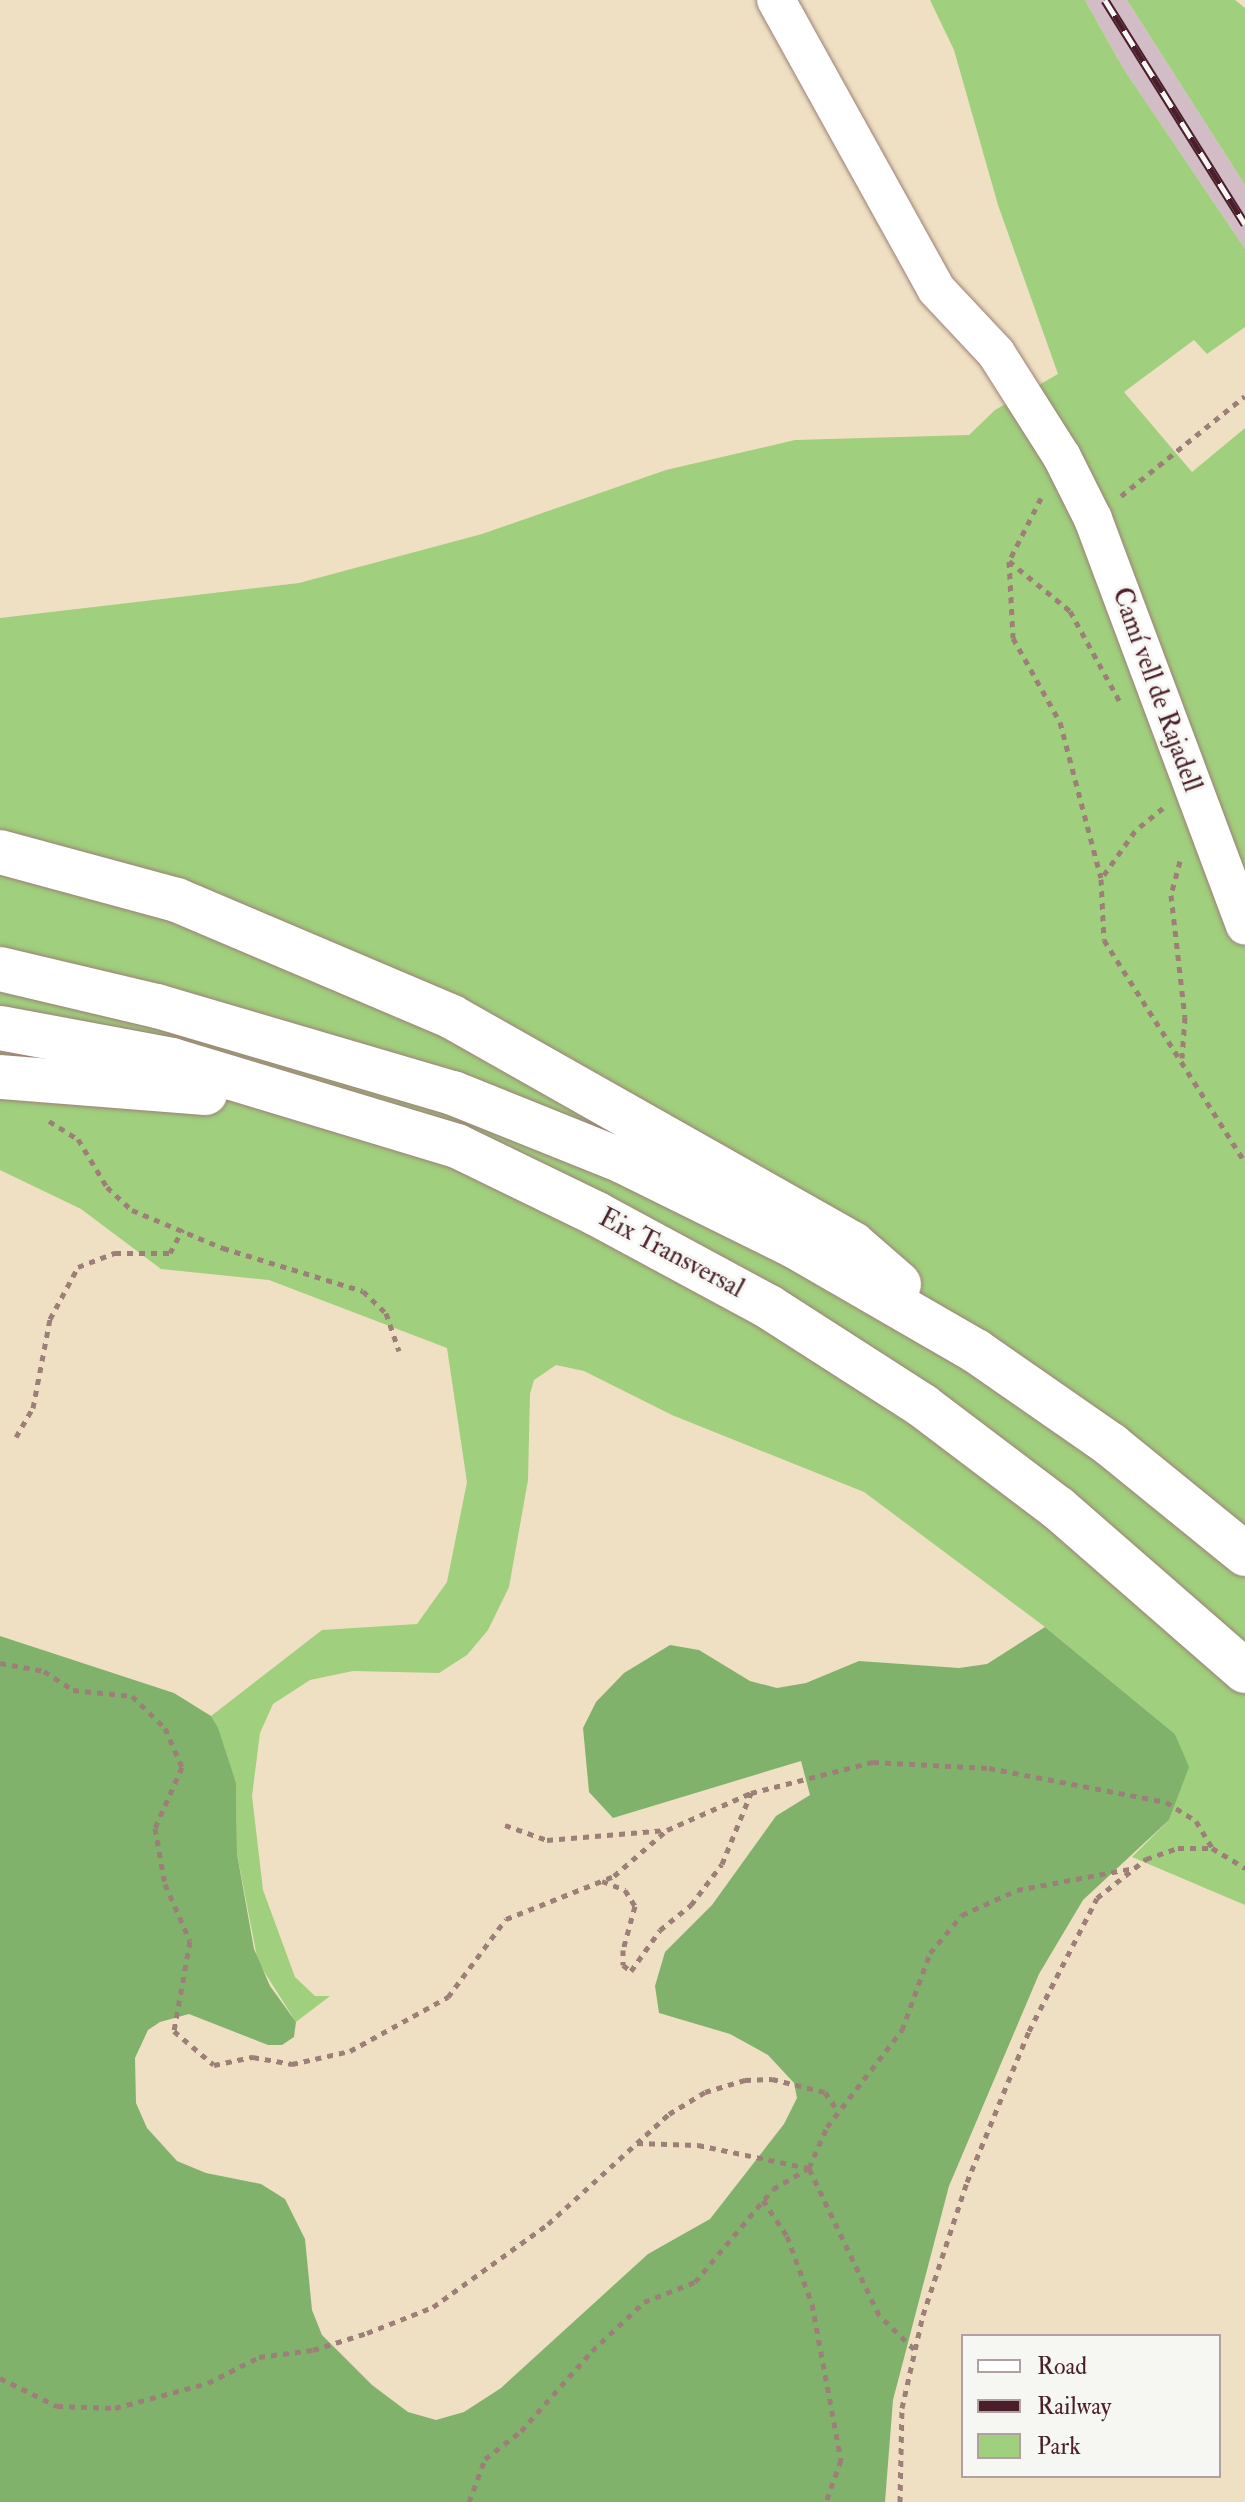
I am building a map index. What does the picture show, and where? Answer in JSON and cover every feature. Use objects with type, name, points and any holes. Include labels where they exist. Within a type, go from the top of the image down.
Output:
[{"type":"highway","points":[[0,852],[177,900],[452,1017],[853,1244],[976,1351]]},
{"type":"highway","points":[[0,969],[157,1006],[453,1093],[622,1161],[794,1246],[976,1351],[1111,1445],[1245,1554]]},
{"type":"highway","name":"Eix Transversal","points":[[0,1028],[172,1060],[457,1146],[769,1307],[923,1406],[1058,1508],[1245,1671]]},
{"type":"highway","points":[[0,1077],[220,1094],[457,1146]]},
{"type":"street","name":"Camí vell de Rajadell","points":[[776,0],[936,289],[996,353],[1062,457],[1093,519],[1171,795],[1245,925]]},
{"type":"path","points":[[1093,519],[1245,396]]},
{"type":"path","points":[[1062,457],[1009,561],[1013,638],[1060,722],[1101,879],[1104,940],[1182,1058],[1245,1162]]},
{"type":"path","points":[[1009,561],[1070,611],[1122,706]]},
{"type":"path","points":[[1101,879],[1135,831],[1171,795]]},
{"type":"path","points":[[1167,821],[1171,795]]},
{"type":"path","points":[[1176,849],[1180,862],[1171,895],[1185,1017],[1182,1058]]},
{"type":"path","points":[[32,1120],[48,1120],[78,1139],[107,1187],[132,1210],[223,1248],[363,1291],[386,1313],[399,1351]]},
{"type":"path","points":[[16,1437],[33,1408],[50,1319],[78,1267],[115,1253],[170,1253],[183,1229]]},
{"type":"path","points":[[0,1663],[44,1671],[73,1690],[132,1696],[165,1728],[182,1767],[155,1828],[165,1884],[190,1941],[174,2031],[214,2065],[253,2057],[292,2064],[350,2051],[448,1997],[506,1919],[614,1876],[667,1830],[751,1793],[873,1762],[989,1768],[1166,1802],[1196,1821],[1212,1848],[1245,1868]]},
{"type":"path","points":[[601,1881],[625,1890],[635,1906],[623,1950],[623,1965],[631,1971],[660,1930],[691,1905],[722,1864],[751,1793]]},
{"type":"path","points":[[505,1825],[547,1840],[667,1830]]},
{"type":"path","points":[[900,2502],[902,2408],[915,2349],[967,2182],[1029,2031],[1097,1898],[1135,1868],[1178,1848],[1212,1848]]},
{"type":"path","points":[[469,2502],[485,2459],[521,2431],[644,2302],[695,2282],[763,2200],[809,2168],[837,2110],[902,2030],[930,1953],[962,1915],[1017,1890],[1135,1868]]},
{"type":"path","points":[[0,2378],[57,2406],[115,2408],[208,2383],[259,2357],[313,2350],[407,2319],[433,2307],[548,2224],[680,2106],[745,2080],[772,2079],[825,2092],[837,2110]]},
{"type":"path","points":[[636,2143],[710,2147],[809,2168]]},
{"type":"path","points":[[809,2168],[879,2315],[915,2349]]},
{"type":"path","points":[[763,2200],[787,2236],[812,2304],[841,2460],[826,2502]]},
{"type":"shaded area","points":[[1085,0],[1127,0],[1245,185],[1245,249],[1123,68]]},
{"type":"green space","points":[[930,0],[1085,0],[1123,68],[1245,249],[1245,327],[1207,354],[1194,340],[1124,392],[1192,472],[1245,428],[1245,1905],[1132,1857],[1169,1820],[1188,1767],[1175,1734],[1045,1627],[864,1492],[672,1415],[584,1371],[556,1365],[534,1380],[530,1394],[528,1480],[509,1587],[488,1630],[467,1655],[439,1673],[353,1671],[310,1680],[273,1704],[260,1733],[252,1796],[263,1890],[295,1977],[315,1996],[330,1996],[296,2022],[258,1962],[237,1854],[236,1783],[211,1716],[322,1630],[417,1624],[447,1582],[467,1482],[447,1348],[269,1280],[161,1269],[81,1209],[0,1170],[0,618],[299,583],[482,534],[666,470],[795,440],[969,435],[995,410],[1058,374],[998,205],[954,50]]},
{"type":"green space","points":[[1127,0],[1235,0],[1245,8],[1245,185]]},
{"type":"green space","points":[[1045,1627],[1175,1734],[1189,1767],[1169,1820],[1083,1900],[1039,1974],[949,2186],[893,2400],[885,2502],[0,2502],[0,1636],[174,1693],[211,1716],[218,1728],[236,1783],[237,1854],[254,1949],[270,1986],[296,2022],[294,2037],[282,2045],[268,2045],[189,2014],[160,2022],[148,2030],[135,2058],[136,2103],[147,2128],[177,2161],[206,2173],[261,2184],[285,2199],[305,2239],[312,2310],[322,2335],[372,2385],[408,2412],[436,2420],[464,2412],[501,2388],[648,2254],[710,2219],[784,2124],[797,2098],[794,2083],[768,2055],[730,2034],[659,2013],[655,1986],[665,1952],[712,1905],[776,1816],[810,1795],[801,1761],[613,1818],[589,1792],[583,1728],[596,1702],[624,1673],[670,1645],[699,1650],[750,1681],[777,1688],[806,1683],[859,1661],[959,1668],[987,1664]]},
{"type":"railway","points":[[1105,0],[1245,224]]}]
